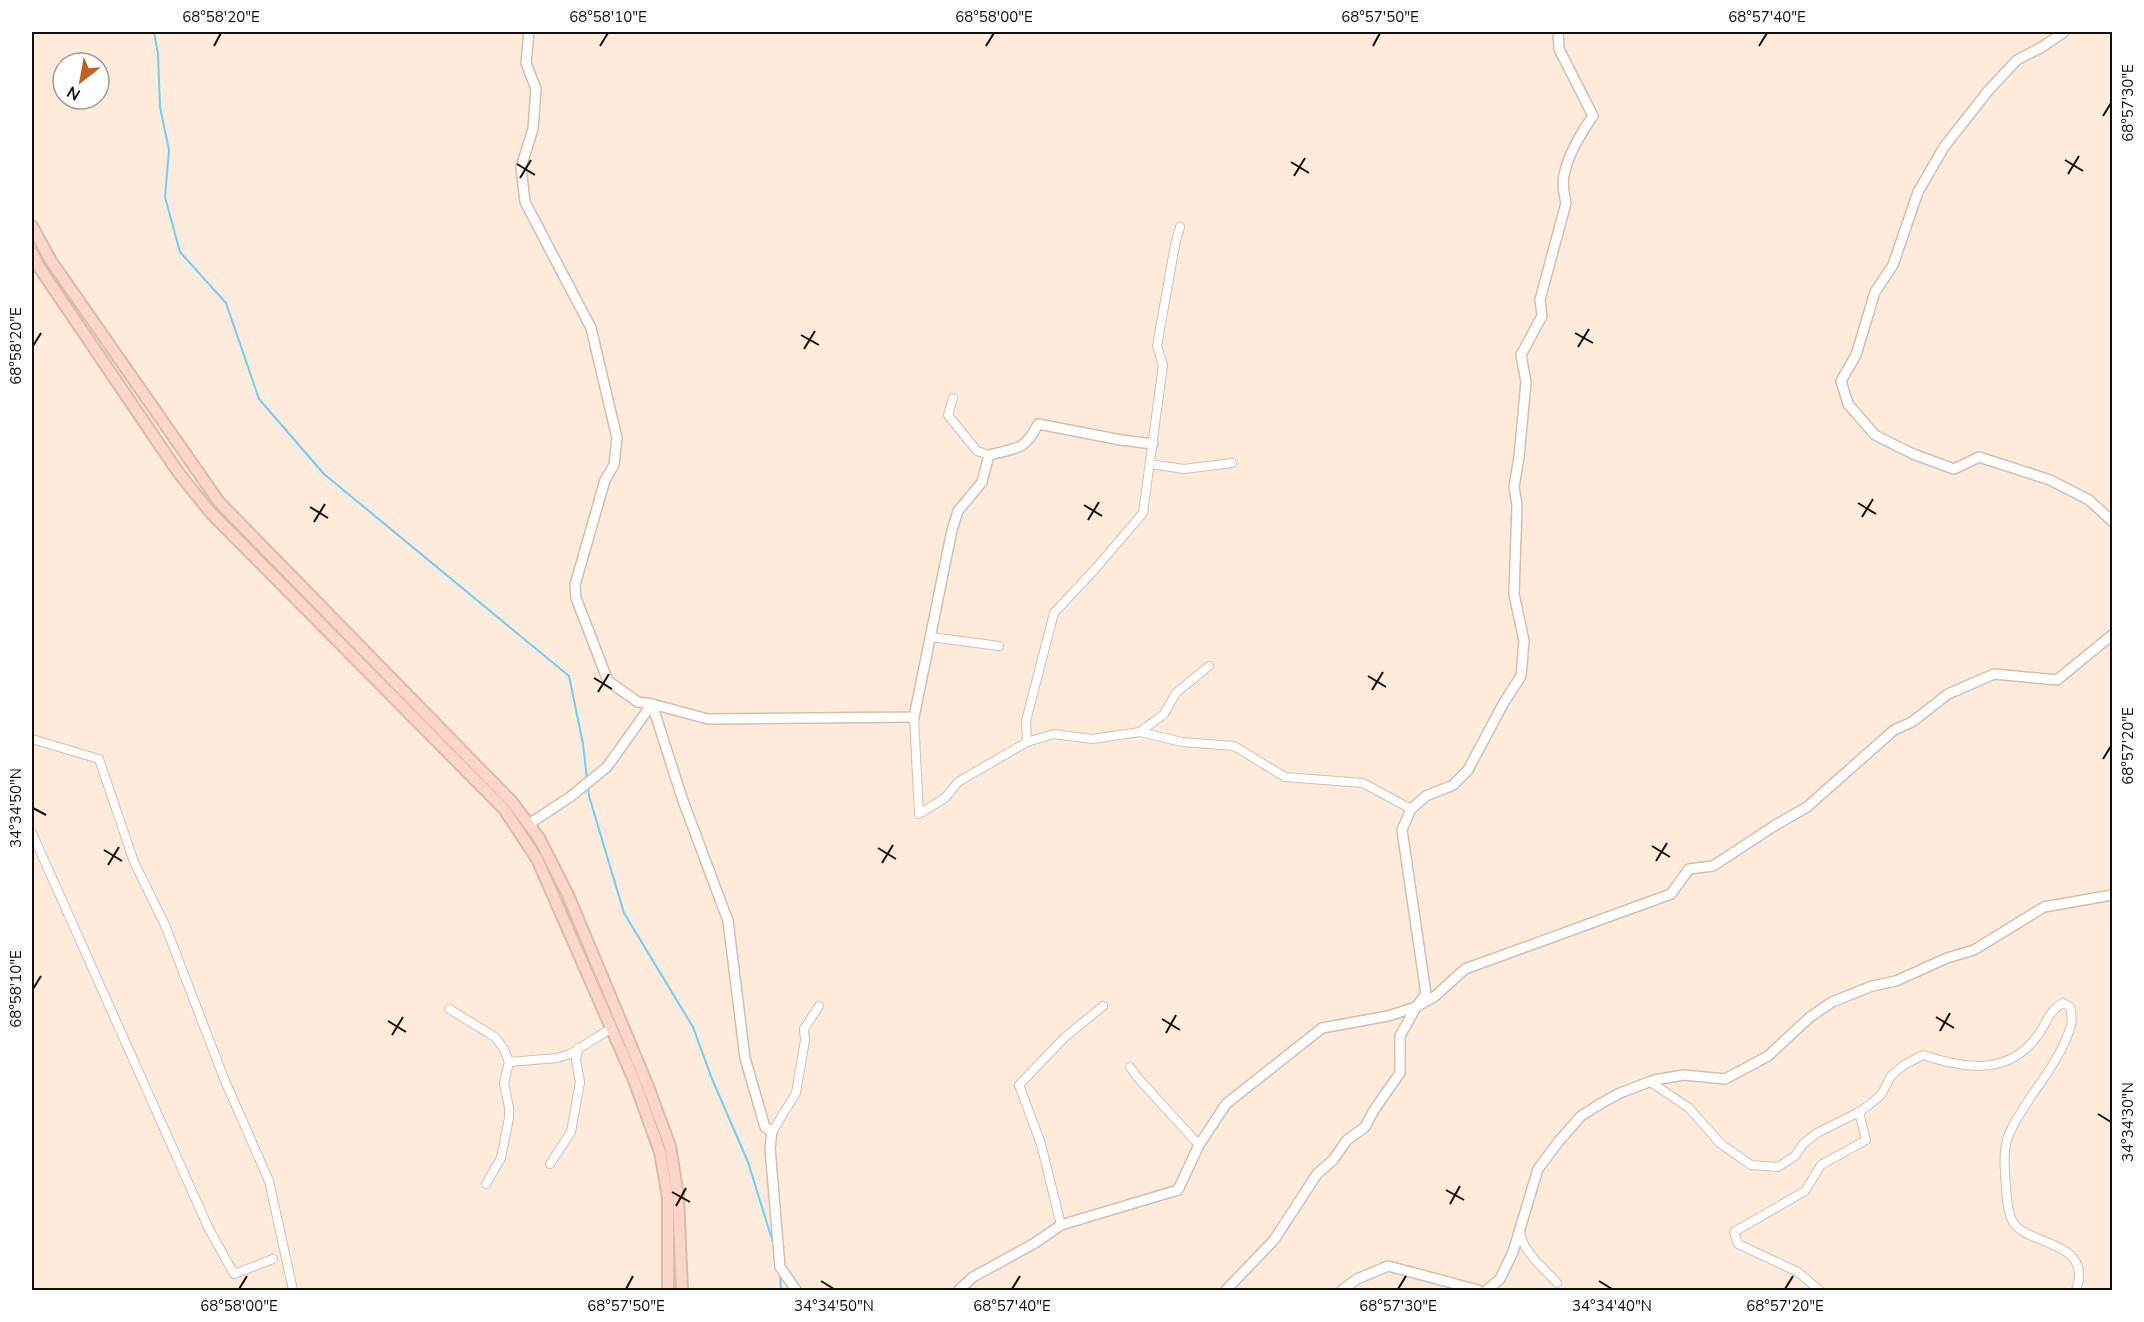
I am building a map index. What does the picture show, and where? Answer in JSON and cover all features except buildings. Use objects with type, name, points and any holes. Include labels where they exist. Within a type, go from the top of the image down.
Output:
[{"type":"main road","points":[[32,226],[51,261],[219,502],[512,802],[539,838],[568,895],[647,1084],[670,1146],[678,1196],[682,1290]]},
{"type":"main road","points":[[32,253],[39,267],[178,472],[210,512],[504,809],[537,859],[634,1080],[660,1152],[668,1198],[668,1290]]},
{"type":"street","points":[[529,32],[526,63],[536,89],[533,129],[521,167],[525,202],[591,328],[617,438],[614,465],[605,480],[575,585],[576,598],[608,681],[639,702],[708,719],[914,717]]},
{"type":"street","points":[[1226,1290],[1274,1240],[1317,1174],[1333,1160],[1347,1140],[1365,1127],[1400,1073],[1400,1036],[1425,994],[1402,830],[1411,809],[1426,796],[1453,786],[1468,770],[1503,704],[1521,676],[1524,641],[1514,594],[1517,505],[1514,487],[1526,382],[1521,355],[1542,316],[1540,300],[1566,203],[1563,188],[1564,174],[1577,141],[1593,116],[1559,49],[1558,32]]},
{"type":"street","points":[[2064,32],[2018,60],[1988,91],[1944,147],[1918,192],[1893,265],[1875,292],[1856,355],[1841,381],[1848,404],[1875,435],[1912,454],[1954,469],[1979,457],[2050,480],[2089,500],[2112,521]]},
{"type":"street","points":[[1027,742],[1026,721],[1054,614],[1143,513],[1163,364],[1157,346],[1180,227]]},
{"type":"street","points":[[953,398],[948,415],[977,451],[989,455],[1023,446],[1031,438],[1038,424],[1154,444]]},
{"type":"street","points":[[989,455],[982,482],[958,511],[952,530],[914,717],[919,814],[945,798],[958,782],[1027,742],[1054,735],[1092,739],[1140,732],[1182,742],[1234,746],[1285,777],[1363,783],[1411,809]]},
{"type":"street","points":[[1150,464],[1184,469],[1232,463]]},
{"type":"street","points":[[959,1290],[973,1277],[1061,1226],[1178,1190],[1200,1145],[1226,1104],[1322,1028],[1388,1016],[1416,1007],[1434,997],[1465,969],[1671,894],[1689,869],[1713,866],[1774,825],[1807,807],[1894,730],[1912,722],[1948,694],[1994,674],[2057,680],[2112,635]]},
{"type":"street","points":[[931,637],[999,646]]},
{"type":"street","points":[[1140,732],[1164,714],[1176,693],[1209,666]]},
{"type":"street","points":[[529,824],[570,797],[608,767],[652,704]]},
{"type":"street","points":[[652,704],[682,798],[728,921],[744,1058],[765,1127],[772,1132]]},
{"type":"street","points":[[32,739],[99,759],[134,862],[165,925],[225,1081],[269,1181],[293,1290]]},
{"type":"street","points":[[32,833],[208,1227],[234,1274],[273,1259]]},
{"type":"street","points":[[1487,1290],[1500,1279],[1513,1252],[1538,1169],[1558,1141],[1581,1116],[1620,1093],[1649,1081],[1684,1075],[1725,1079],[1768,1056],[1810,1017],[1832,1002],[1872,986],[1896,981],[1947,958],[1974,950],[2044,907],[2112,895]]},
{"type":"street","points":[[1649,1081],[1689,1108],[1721,1144],[1751,1165],[1778,1167],[1795,1156],[1803,1144],[1817,1133],[1859,1112],[1881,1095],[1891,1076],[1904,1065],[1923,1055],[1961,1066],[1980,1067],[2008,1060],[2025,1052],[2055,1007],[2063,1003],[2070,1007],[2072,1023],[2064,1042],[2009,1134],[2004,1153],[2007,1203],[2012,1222],[2021,1230],[2062,1249],[2073,1258],[2077,1265],[2079,1282],[2076,1290]]},
{"type":"street","points":[[796,1290],[780,1267],[770,1148],[772,1132],[796,1093],[805,1040],[804,1029],[819,1006]]},
{"type":"street","points":[[1061,1226],[1041,1143],[1020,1085],[1064,1038],[1103,1006]]},
{"type":"street","points":[[449,1009],[495,1037],[504,1049],[509,1062],[504,1083],[509,1118],[501,1158],[486,1184]]},
{"type":"street","points":[[509,1062],[557,1058],[570,1054],[612,1028]]},
{"type":"street","points":[[550,1164],[571,1132],[580,1082],[576,1060],[578,1048]]},
{"type":"street","points":[[1130,1067],[1200,1145]]},
{"type":"street","points":[[1819,1290],[1798,1272],[1738,1244],[1734,1232],[1805,1191],[1821,1165],[1866,1140],[1859,1112]]},
{"type":"street","points":[[1520,1226],[1520,1238],[1526,1250],[1557,1283]]},
{"type":"street","points":[[1342,1290],[1357,1279],[1388,1266],[1478,1290]]},
{"type":"waterway","points":[[154,32],[158,54],[160,107],[169,150],[165,197],[180,252],[226,303],[259,399],[324,474],[569,676],[583,744],[587,779]]},
{"type":"waterway","points":[[588,787],[624,913],[693,1027],[712,1079],[748,1162],[774,1246]]},
{"type":"waterway","points":[[780,1272],[781,1290]]}]
